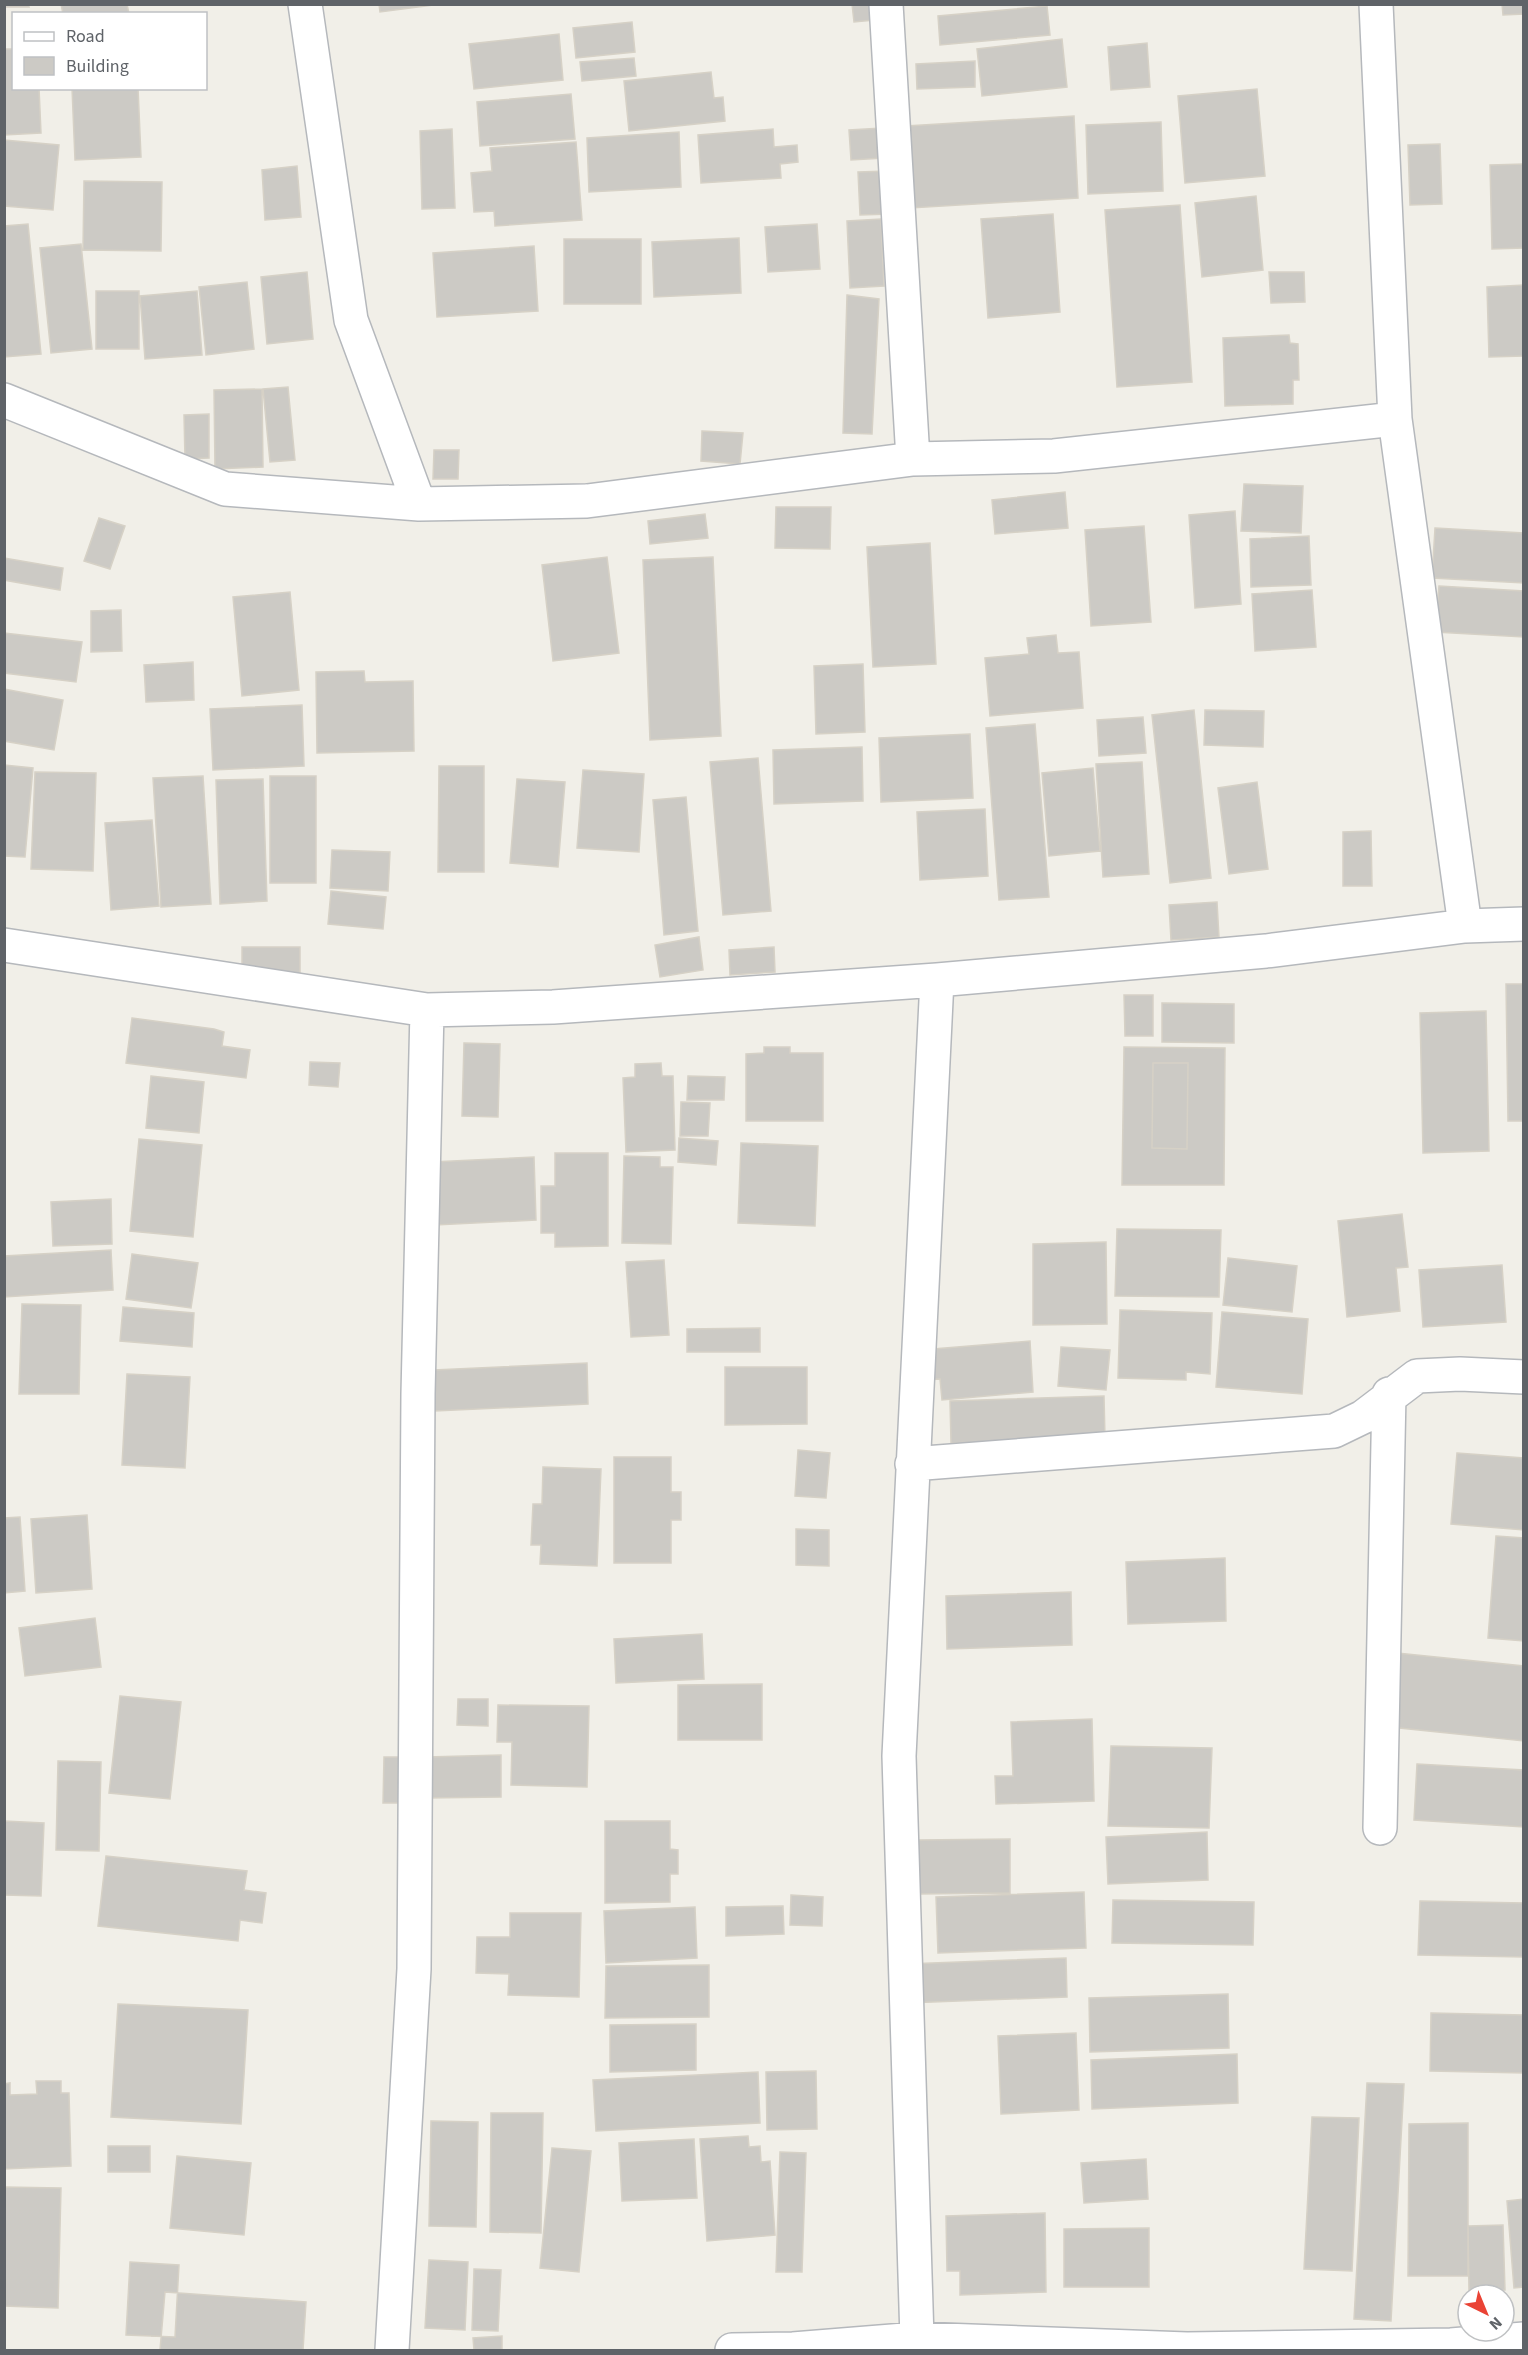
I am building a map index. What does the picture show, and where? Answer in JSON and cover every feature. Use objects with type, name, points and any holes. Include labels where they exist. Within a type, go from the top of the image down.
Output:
[{"type":"street","points":[[305,4],[351,320],[419,504]]},
{"type":"street","points":[[886,4],[914,459]]},
{"type":"street","points":[[1376,4],[1395,419],[1465,926]]},
{"type":"street","points":[[4,400],[225,489],[419,504],[587,501],[914,459],[1054,456],[1395,419]]},
{"type":"street","points":[[4,945],[427,1010],[553,1007],[937,980],[1266,951],[1465,926],[1524,924]]},
{"type":"street","points":[[917,2339],[899,1756],[912,1464],[926,1245],[937,980]]},
{"type":"street","points":[[392,2350],[414,1969],[418,1394],[427,1010]]},
{"type":"street","points":[[912,1464],[1334,1431],[1363,1417],[1389,1394],[1417,1376],[1460,1374],[1524,1377]]},
{"type":"street","points":[[1380,1828],[1389,1394]]},
{"type":"street","points":[[732,2350],[793,2349],[917,2339],[1187,2349],[1451,2345],[1524,2339]]},
{"type":"building","points":[[4,4],[28,4],[29,7],[4,7]]},
{"type":"building","points":[[61,4],[127,4],[129,12],[63,12]]},
{"type":"building","points":[[379,4],[441,4],[380,12]]},
{"type":"building","points":[[852,4],[872,4],[874,20],[854,22]]},
{"type":"building","points":[[1502,4],[1524,4],[1524,14],[1503,15]]},
{"type":"building","points":[[1047,6],[1050,35],[940,45],[938,16]]},
{"type":"building","points":[[632,22],[635,52],[576,58],[573,28]]},
{"type":"building","points":[[559,34],[563,80],[474,89],[469,44]]},
{"type":"building","points":[[1062,39],[1067,87],[982,96],[977,49]]},
{"type":"building","points":[[1147,43],[1150,87],[1111,90],[1108,47]]},
{"type":"building","points":[[4,49],[12,49],[12,90],[39,90],[41,133],[4,135]]},
{"type":"building","points":[[634,58],[636,76],[582,81],[580,62]]},
{"type":"building","points":[[975,61],[975,87],[917,89],[916,64]]},
{"type":"building","points":[[711,72],[714,98],[723,97],[725,121],[629,131],[624,81]]},
{"type":"building","points":[[1257,89],[1265,176],[1185,183],[1178,96]]},
{"type":"building","points":[[72,90],[138,90],[141,157],[75,160]]},
{"type":"building","points":[[571,94],[575,139],[480,146],[477,102]]},
{"type":"building","points":[[1074,116],[1078,198],[910,208],[906,126]]},
{"type":"building","points":[[1161,122],[1163,191],[1088,194],[1086,125]]},
{"type":"building","points":[[882,128],[884,158],[851,160],[849,130]]},
{"type":"building","points":[[452,129],[455,208],[422,209],[420,131]]},
{"type":"building","points":[[773,129],[774,147],[797,145],[798,162],[780,164],[781,178],[701,183],[698,135]]},
{"type":"building","points":[[679,132],[681,187],[589,192],[587,138]]},
{"type":"building","points":[[4,140],[59,145],[53,210],[4,206]]},
{"type":"building","points":[[576,142],[582,220],[495,226],[494,211],[474,212],[471,173],[492,171],[490,148]]},
{"type":"building","points":[[1440,144],[1442,204],[1410,205],[1408,145]]},
{"type":"building","points":[[1524,164],[1524,248],[1492,249],[1490,165]]},
{"type":"building","points":[[297,166],[301,217],[265,220],[262,170]]},
{"type":"building","points":[[888,171],[890,214],[860,215],[858,172]]},
{"type":"building","points":[[84,181],[162,182],[161,251],[83,250]]},
{"type":"building","points":[[1256,196],[1263,270],[1202,277],[1195,203]]},
{"type":"building","points":[[1180,205],[1192,382],[1117,387],[1105,210]]},
{"type":"building","points":[[1053,214],[1060,312],[988,318],[981,219]]},
{"type":"building","points":[[881,219],[884,286],[850,288],[847,221]]},
{"type":"building","points":[[28,224],[41,354],[4,357],[4,226]]},
{"type":"building","points":[[817,224],[820,269],[768,272],[765,227]]},
{"type":"building","points":[[739,238],[741,293],[654,297],[652,242]]},
{"type":"building","points":[[564,239],[641,239],[641,304],[564,304]]},
{"type":"building","points":[[81,244],[92,349],[51,353],[40,248]]},
{"type":"building","points":[[534,246],[538,311],[437,317],[433,253]]},
{"type":"building","points":[[307,272],[313,339],[267,344],[261,277]]},
{"type":"building","points":[[1269,272],[1304,272],[1305,302],[1271,303]]},
{"type":"building","points":[[247,282],[254,349],[206,355],[199,287]]},
{"type":"building","points":[[1524,285],[1524,356],[1489,357],[1487,287]]},
{"type":"building","points":[[96,291],[139,291],[139,349],[96,349]]},
{"type":"building","points":[[197,291],[202,355],[145,359],[140,296]]},
{"type":"building","points":[[847,295],[879,299],[872,434],[843,433]]},
{"type":"building","points":[[1289,335],[1290,343],[1298,344],[1299,380],[1293,380],[1293,404],[1225,406],[1223,338]]},
{"type":"building","points":[[288,387],[295,460],[270,462],[263,389]]},
{"type":"building","points":[[262,389],[263,467],[215,469],[214,390]]},
{"type":"building","points":[[209,414],[209,458],[185,459],[184,415]]},
{"type":"building","points":[[702,431],[743,433],[740,464],[701,461]]},
{"type":"building","points":[[434,450],[459,450],[458,479],[433,479]]},
{"type":"building","points":[[1244,484],[1303,486],[1301,533],[1241,531]]},
{"type":"building","points":[[1065,492],[1068,528],[995,534],[992,500]]},
{"type":"building","points":[[776,507],[831,507],[830,549],[775,548]]},
{"type":"building","points":[[1235,511],[1241,604],[1195,608],[1189,515]]},
{"type":"building","points":[[705,514],[708,538],[650,544],[648,521]]},
{"type":"building","points":[[99,518],[125,526],[110,569],[84,561]]},
{"type":"building","points":[[1144,526],[1151,622],[1091,626],[1085,530]]},
{"type":"building","points":[[1435,528],[1524,533],[1524,583],[1432,578]]},
{"type":"building","points":[[1309,536],[1311,585],[1251,587],[1250,539]]},
{"type":"building","points":[[930,543],[936,664],[873,667],[867,547]]},
{"type":"building","points":[[607,557],[619,653],[553,661],[542,565]]},
{"type":"building","points":[[713,557],[721,736],[650,740],[643,560]]},
{"type":"building","points":[[4,558],[63,568],[60,590],[4,580]]},
{"type":"building","points":[[1439,586],[1524,591],[1524,637],[1435,632]]},
{"type":"building","points":[[1312,590],[1316,647],[1255,651],[1252,594]]},
{"type":"building","points":[[290,592],[299,690],[242,696],[233,597]]},
{"type":"building","points":[[121,610],[122,651],[91,652],[91,611]]},
{"type":"building","points":[[4,633],[82,642],[76,682],[4,673]]},
{"type":"building","points":[[1056,635],[1058,653],[1079,652],[1083,708],[990,716],[985,658],[1029,654],[1027,638]]},
{"type":"building","points":[[193,662],[194,700],[146,702],[144,665]]},
{"type":"building","points":[[863,664],[865,732],[816,734],[814,666]]},
{"type":"building","points":[[364,671],[365,682],[413,681],[414,751],[317,753],[316,672]]},
{"type":"building","points":[[4,689],[63,700],[54,750],[4,741]]},
{"type":"building","points":[[302,705],[304,766],[213,770],[210,709]]},
{"type":"building","points":[[1194,710],[1211,878],[1170,883],[1152,715]]},
{"type":"building","points":[[1205,710],[1264,711],[1263,747],[1204,745]]},
{"type":"building","points":[[1143,717],[1146,753],[1099,756],[1097,720]]},
{"type":"building","points":[[1035,724],[1049,897],[999,900],[986,728]]},
{"type":"building","points":[[970,734],[973,798],[881,802],[879,738]]},
{"type":"building","points":[[862,747],[863,801],[774,804],[773,750]]},
{"type":"building","points":[[758,758],[771,911],[723,915],[710,762]]},
{"type":"building","points":[[1142,762],[1149,874],[1103,877],[1096,764]]},
{"type":"building","points":[[4,765],[33,768],[25,857],[4,856]]},
{"type":"building","points":[[439,766],[484,766],[484,872],[438,872]]},
{"type":"building","points":[[1093,768],[1100,851],[1049,856],[1042,773]]},
{"type":"building","points":[[583,770],[644,774],[639,852],[577,848]]},
{"type":"building","points":[[35,772],[96,773],[93,871],[31,869]]},
{"type":"building","points":[[203,776],[211,904],[161,907],[153,778]]},
{"type":"building","points":[[270,776],[316,776],[316,883],[270,883]]},
{"type":"building","points":[[263,779],[267,901],[220,904],[216,780]]},
{"type":"building","points":[[517,779],[565,782],[558,867],[510,863]]},
{"type":"building","points":[[1257,782],[1268,869],[1229,874],[1218,788]]},
{"type":"building","points":[[686,797],[698,931],[664,935],[653,800]]},
{"type":"building","points":[[985,809],[988,876],[920,880],[917,812]]},
{"type":"building","points":[[152,820],[159,906],[111,910],[105,823]]},
{"type":"building","points":[[1371,831],[1372,886],[1343,886],[1343,832]]},
{"type":"building","points":[[332,850],[390,852],[388,891],[330,888]]},
{"type":"building","points":[[331,891],[386,897],[383,929],[328,924]]},
{"type":"building","points":[[1217,902],[1219,937],[1171,940],[1169,905]]},
{"type":"building","points":[[699,937],[703,970],[660,977],[655,945]]},
{"type":"building","points":[[242,947],[300,947],[300,977],[242,977]]},
{"type":"building","points":[[774,947],[775,972],[730,975],[729,950]]},
{"type":"building","points":[[1506,984],[1524,984],[1524,1121],[1508,1121]]},
{"type":"building","points":[[1124,995],[1153,995],[1153,1036],[1125,1036]]},
{"type":"building","points":[[1162,1003],[1234,1004],[1234,1043],[1162,1042]]},
{"type":"building","points":[[1486,1011],[1489,1151],[1423,1153],[1420,1013]]},
{"type":"building","points":[[132,1018],[224,1032],[222,1046],[250,1050],[246,1078],[126,1063]]},
{"type":"building","points":[[464,1043],[500,1044],[498,1117],[462,1116]]},
{"type":"building","points":[[764,1047],[790,1047],[790,1053],[823,1053],[823,1121],[746,1121],[746,1054],[764,1053]]},
{"type":"building","points":[[1124,1047],[1225,1048],[1224,1185],[1122,1185]],"holes":[[[1153,1063],[1188,1063],[1187,1149],[1152,1148]]]},
{"type":"building","points":[[310,1062],[340,1063],[338,1087],[309,1085]]},
{"type":"building","points":[[661,1063],[662,1076],[673,1076],[675,1150],[626,1152],[623,1078],[635,1077],[635,1064]]},
{"type":"building","points":[[1153,1063],[1188,1063],[1187,1149],[1152,1148]]},
{"type":"building","points":[[151,1076],[204,1082],[199,1133],[146,1128]]},
{"type":"building","points":[[688,1076],[725,1077],[724,1100],[687,1100]]},
{"type":"building","points":[[681,1102],[710,1103],[708,1136],[680,1136]]},
{"type":"building","points":[[679,1138],[718,1141],[716,1165],[678,1162]]},
{"type":"building","points":[[139,1139],[202,1145],[193,1237],[130,1231]]},
{"type":"building","points":[[741,1143],[818,1146],[815,1226],[738,1223]]},
{"type":"building","points":[[555,1153],[608,1153],[608,1246],[555,1247],[555,1233],[541,1233],[541,1186],[555,1186]]},
{"type":"building","points":[[624,1156],[660,1157],[660,1167],[673,1167],[671,1244],[622,1243]]},
{"type":"building","points":[[534,1157],[536,1220],[435,1225],[432,1162]]},
{"type":"building","points":[[111,1199],[112,1244],[53,1246],[51,1202]]},
{"type":"building","points":[[1402,1214],[1408,1267],[1396,1268],[1400,1311],[1347,1317],[1338,1221]]},
{"type":"building","points":[[1117,1229],[1221,1230],[1219,1297],[1115,1296]]},
{"type":"building","points":[[1106,1242],[1107,1324],[1033,1325],[1033,1244]]},
{"type":"building","points":[[111,1250],[113,1290],[4,1297],[4,1256]]},
{"type":"building","points":[[132,1254],[198,1263],[191,1308],[126,1299]]},
{"type":"building","points":[[1228,1258],[1297,1266],[1292,1312],[1223,1305]]},
{"type":"building","points":[[664,1260],[669,1335],[631,1337],[626,1262]]},
{"type":"building","points":[[1502,1265],[1506,1322],[1423,1327],[1419,1270]]},
{"type":"building","points":[[22,1304],[81,1305],[79,1394],[19,1394]]},
{"type":"building","points":[[123,1307],[194,1313],[192,1347],[120,1341]]},
{"type":"building","points":[[1120,1310],[1212,1313],[1210,1374],[1186,1372],[1186,1380],[1118,1378]]},
{"type":"building","points":[[1222,1312],[1308,1319],[1302,1394],[1216,1387]]},
{"type":"building","points":[[760,1328],[760,1352],[687,1352],[687,1329]]},
{"type":"building","points":[[1030,1341],[1033,1392],[942,1400],[940,1379],[923,1380],[921,1350]]},
{"type":"building","points":[[1061,1347],[1110,1350],[1106,1390],[1058,1386]]},
{"type":"building","points":[[587,1363],[588,1404],[435,1411],[434,1370]]},
{"type":"building","points":[[725,1367],[807,1367],[807,1424],[725,1425]]},
{"type":"building","points":[[127,1374],[190,1377],[185,1468],[122,1465]]},
{"type":"building","points":[[1104,1396],[1105,1438],[951,1443],[950,1401]]},
{"type":"building","points":[[798,1450],[830,1453],[826,1498],[795,1496]]},
{"type":"building","points":[[1457,1453],[1524,1458],[1524,1530],[1451,1524]]},
{"type":"building","points":[[614,1457],[671,1457],[671,1492],[681,1492],[681,1520],[671,1520],[671,1563],[614,1563]]},
{"type":"building","points":[[543,1467],[601,1469],[597,1566],[540,1564],[541,1545],[531,1545],[533,1504],[542,1504]]},
{"type":"building","points":[[87,1515],[92,1589],[36,1593],[31,1519]]},
{"type":"building","points":[[20,1517],[25,1591],[4,1593],[4,1518]]},
{"type":"building","points":[[796,1529],[829,1530],[829,1566],[796,1565]]},
{"type":"building","points":[[1496,1536],[1524,1538],[1524,1641],[1488,1638]]},
{"type":"building","points":[[1225,1558],[1226,1621],[1128,1624],[1126,1562]]},
{"type":"building","points":[[1071,1592],[1072,1645],[947,1649],[946,1596]]},
{"type":"building","points":[[95,1618],[101,1667],[25,1676],[19,1628]]},
{"type":"building","points":[[702,1634],[704,1679],[616,1683],[614,1639]]},
{"type":"building","points":[[1397,1653],[1524,1666],[1524,1741],[1390,1727]]},
{"type":"building","points":[[762,1684],[762,1740],[678,1740],[678,1685]]},
{"type":"building","points":[[120,1696],[181,1702],[170,1799],[109,1793]]},
{"type":"building","points":[[458,1699],[488,1699],[488,1726],[457,1725]]},
{"type":"building","points":[[498,1705],[589,1706],[587,1787],[511,1785],[512,1742],[497,1742]]},
{"type":"building","points":[[1092,1719],[1094,1801],[996,1804],[995,1776],[1013,1776],[1011,1722]]},
{"type":"building","points":[[1111,1746],[1212,1748],[1209,1828],[1108,1826]]},
{"type":"building","points":[[501,1755],[501,1797],[427,1798],[427,1757]]},
{"type":"building","points":[[384,1757],[413,1757],[411,1803],[383,1803]]},
{"type":"building","points":[[58,1761],[101,1762],[99,1851],[56,1850]]},
{"type":"building","points":[[1417,1764],[1524,1770],[1524,1827],[1414,1820]]},
{"type":"building","points":[[4,1821],[44,1823],[41,1896],[4,1895]]},
{"type":"building","points":[[605,1821],[670,1821],[670,1849],[678,1850],[678,1874],[670,1874],[670,1902],[605,1903]]},
{"type":"building","points":[[1207,1832],[1208,1880],[1108,1884],[1106,1837]]},
{"type":"building","points":[[1010,1839],[1010,1893],[918,1894],[918,1840]]},
{"type":"building","points":[[106,1856],[247,1871],[244,1890],[266,1893],[262,1923],[240,1920],[238,1941],[98,1926]]},
{"type":"building","points":[[1084,1892],[1086,1948],[938,1953],[936,1897]]},
{"type":"building","points":[[791,1895],[823,1897],[822,1926],[790,1925]]},
{"type":"building","points":[[1113,1900],[1254,1902],[1253,1945],[1112,1943]]},
{"type":"building","points":[[1420,1901],[1524,1903],[1524,1957],[1418,1955]]},
{"type":"building","points":[[783,1906],[784,1934],[726,1936],[726,1907]]},
{"type":"building","points":[[695,1907],[697,1958],[606,1963],[604,1911]]},
{"type":"building","points":[[510,1913],[581,1913],[579,1997],[508,1995],[509,1974],[476,1973],[477,1937],[510,1937]]},
{"type":"building","points":[[1066,1958],[1067,1997],[907,2003],[906,1964]]},
{"type":"building","points":[[709,1965],[709,2017],[605,2018],[606,1966]]},
{"type":"building","points":[[1228,1994],[1229,2048],[1090,2052],[1089,1998]]},
{"type":"building","points":[[118,2004],[248,2010],[241,2124],[111,2117]]},
{"type":"building","points":[[1431,2013],[1524,2015],[1524,2073],[1430,2071]]},
{"type":"building","points":[[696,2024],[696,2070],[610,2072],[610,2025]]},
{"type":"building","points":[[1076,2033],[1079,2110],[1001,2114],[998,2036]]},
{"type":"building","points":[[1237,2054],[1238,2103],[1092,2109],[1091,2060]]},
{"type":"building","points":[[816,2071],[817,2129],[767,2130],[766,2072]]},
{"type":"building","points":[[758,2072],[760,2123],[596,2131],[593,2080]]},
{"type":"building","points":[[36,2081],[61,2081],[61,2093],[69,2093],[71,2166],[4,2169],[4,2084],[10,2083],[10,2095],[37,2094]]},
{"type":"building","points":[[1367,2083],[1404,2084],[1391,2321],[1354,2319]]},
{"type":"building","points":[[491,2113],[543,2113],[541,2233],[490,2232]]},
{"type":"building","points":[[1312,2117],[1359,2118],[1352,2271],[1304,2269]]},
{"type":"building","points":[[431,2121],[478,2122],[476,2227],[429,2226]]},
{"type":"building","points":[[1468,2123],[1468,2276],[1408,2276],[1409,2124]]},
{"type":"building","points":[[748,2136],[749,2147],[760,2146],[761,2162],[770,2161],[775,2235],[707,2241],[700,2139]]},
{"type":"building","points":[[694,2139],[697,2198],[622,2201],[619,2143]]},
{"type":"building","points":[[108,2146],[150,2146],[150,2172],[108,2172]]},
{"type":"building","points":[[552,2148],[591,2151],[579,2272],[540,2268]]},
{"type":"building","points":[[780,2152],[806,2153],[802,2272],[776,2272]]},
{"type":"building","points":[[177,2156],[251,2163],[244,2235],[170,2228]]},
{"type":"building","points":[[1146,2159],[1148,2199],[1084,2203],[1081,2163]]},
{"type":"building","points":[[4,2187],[61,2188],[58,2308],[4,2306]]},
{"type":"building","points":[[1524,2199],[1524,2287],[1516,2288],[1516,2283],[1514,2283],[1507,2201]]},
{"type":"building","points":[[1045,2213],[1046,2292],[960,2295],[960,2271],[947,2271],[946,2216]]},
{"type":"building","points":[[1503,2225],[1505,2283],[1469,2283],[1468,2226]]},
{"type":"building","points":[[1149,2228],[1149,2287],[1064,2287],[1064,2229]]},
{"type":"building","points":[[429,2260],[468,2262],[465,2330],[425,2328]]},
{"type":"building","points":[[130,2262],[179,2265],[175,2337],[126,2335]]},
{"type":"building","points":[[474,2269],[501,2270],[498,2331],[472,2330]]},
{"type":"building","points":[[165,2292],[306,2302],[303,2350],[160,2350]]},
{"type":"building","points":[[502,2336],[502,2350],[474,2350],[473,2338]]}]
